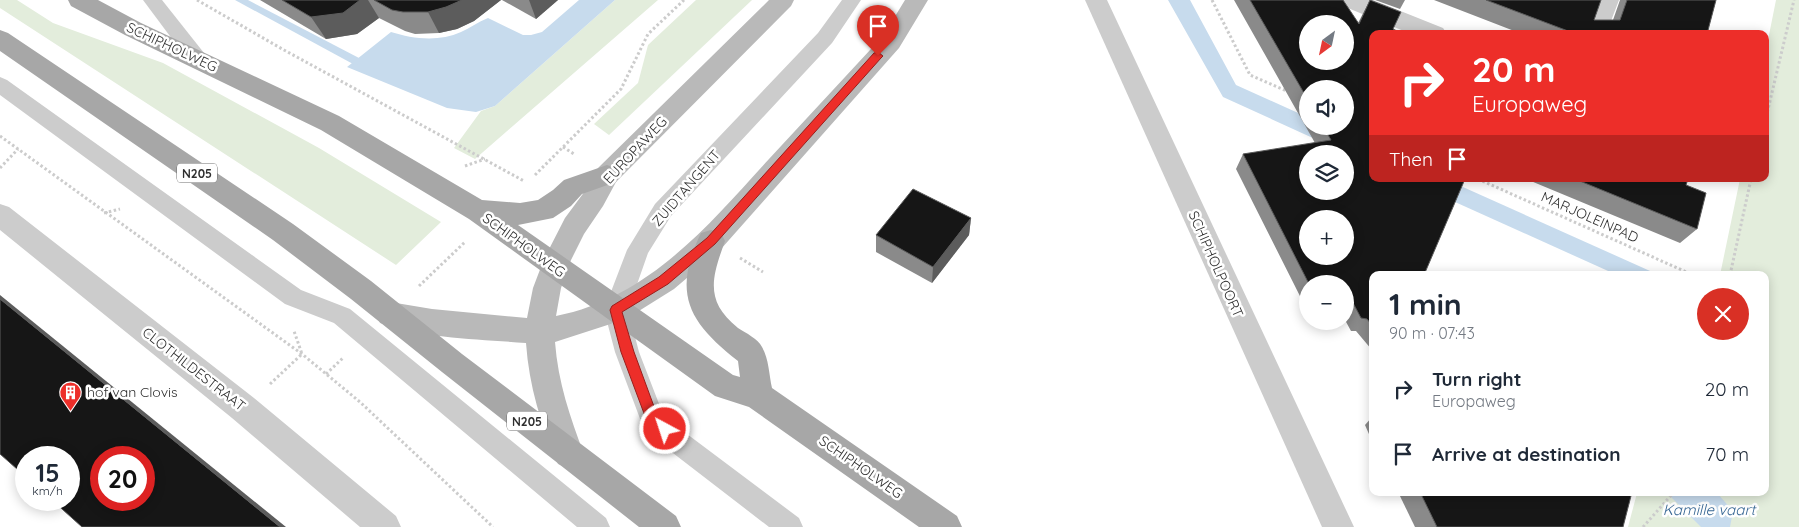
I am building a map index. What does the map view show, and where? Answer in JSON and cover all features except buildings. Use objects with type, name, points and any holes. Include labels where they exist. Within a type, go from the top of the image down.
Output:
[{"type":"main road","name":"SCHIPHOLWEG","points":[[79,0],[133,29],[330,123],[487,215],[555,267],[725,386],[758,396],[946,527]]},
{"type":"main road","name":"EUROPAWEG","points":[[569,454],[556,424],[547,393],[542,363],[540,332],[542,306],[555,267],[572,229],[592,203],[607,175],[783,0]]},
{"type":"main road","points":[[390,314],[432,322],[540,332],[565,327],[616,310],[664,281],[711,241],[890,42],[917,0]]},
{"type":"main road","name":"N205","points":[[0,39],[283,232],[361,290],[665,527]]},
{"type":"main road","points":[[487,215],[520,214],[544,210],[562,198],[573,187],[607,175]]},
{"type":"main road","points":[[711,241],[700,272],[701,300],[711,320],[726,336],[751,354],[758,396]]},
{"type":"street","name":"SCHIPHOLPOORT","points":[[1096,0],[1338,527]]},
{"type":"street","points":[[1352,0],[1425,30]]},
{"type":"street","points":[[1596,30],[1608,0]]},
{"type":"street","name":"CLOTHILDESTRAAT","points":[[0,215],[243,408],[385,527]]},
{"type":"lane","points":[[152,0],[197,58]]},
{"type":"lane","name":"ZUIDTANGENT","points":[[616,310],[638,250],[663,210],[825,38],[852,0]]},
{"type":"lane","points":[[0,85],[293,297],[342,316],[597,527]]},
{"type":"lane","points":[[616,310],[628,352],[651,416],[678,442],[790,527]]},
{"type":"lane","points":[[342,316],[390,314]]},
{"type":"path","points":[[197,0],[284,50],[527,182],[487,215],[390,314]]},
{"type":"path","points":[[533,176],[621,89],[648,34],[684,0]]},
{"type":"path","points":[[1212,0],[1250,75],[1291,93]]},
{"type":"path","points":[[1769,105],[1794,0]]},
{"type":"path","points":[[0,136],[302,354],[360,402],[493,527]]},
{"type":"path","points":[[0,168],[18,150]]},
{"type":"path","points":[[463,167],[486,159]]},
{"type":"path","name":"MARJOLEINPAD","points":[[1485,182],[1684,271]]},
{"type":"path","points":[[1731,271],[1750,182]]},
{"type":"path","points":[[292,326],[302,354]]},
{"type":"path","points":[[326,374],[366,337]]},
{"type":"path","points":[[243,408],[302,354]]},
{"type":"path","points":[[1643,527],[1670,496]]},
{"type":"green space","points":[[0,0],[17,0],[53,23],[163,63],[319,148],[441,222],[396,265],[0,8]]},
{"type":"green space","points":[[615,0],[658,0],[475,159],[454,148],[481,111],[495,106]]},
{"type":"green space","points":[[696,0],[752,0],[609,135],[594,124],[638,83],[648,45]]},
{"type":"green space","points":[[1776,0],[1799,0],[1799,527],[1628,527],[1636,496],[1769,496],[1769,271],[1721,271],[1739,182],[1769,182],[1769,35]]},
{"type":"water","points":[[579,0],[615,0],[495,106],[476,112],[447,108],[347,67],[391,32],[417,38],[444,37],[461,32],[488,18],[523,35],[531,35],[542,32]]},
{"type":"water","points":[[1168,0],[1190,0],[1236,85],[1299,113],[1299,132],[1223,97]]},
{"type":"water","points":[[1306,135],[1323,135],[1339,145],[1328,145]]},
{"type":"water","points":[[1354,154],[1369,163],[1354,157]]},
{"type":"water","points":[[1411,182],[1452,182],[1650,271],[1608,271]]},
{"type":"water","name":"Kamille vaart","points":[[1670,496],[1720,496],[1733,511],[1730,527],[1701,527]]},
{"type":"waterway","points":[[240,0],[356,61]]},
{"type":"place","name":"hof van Clovis","points":[[71,411]]},
{"type":"route","points":[[665,429],[651,416],[628,352],[616,310],[664,281],[711,241],[878,56]]}]
